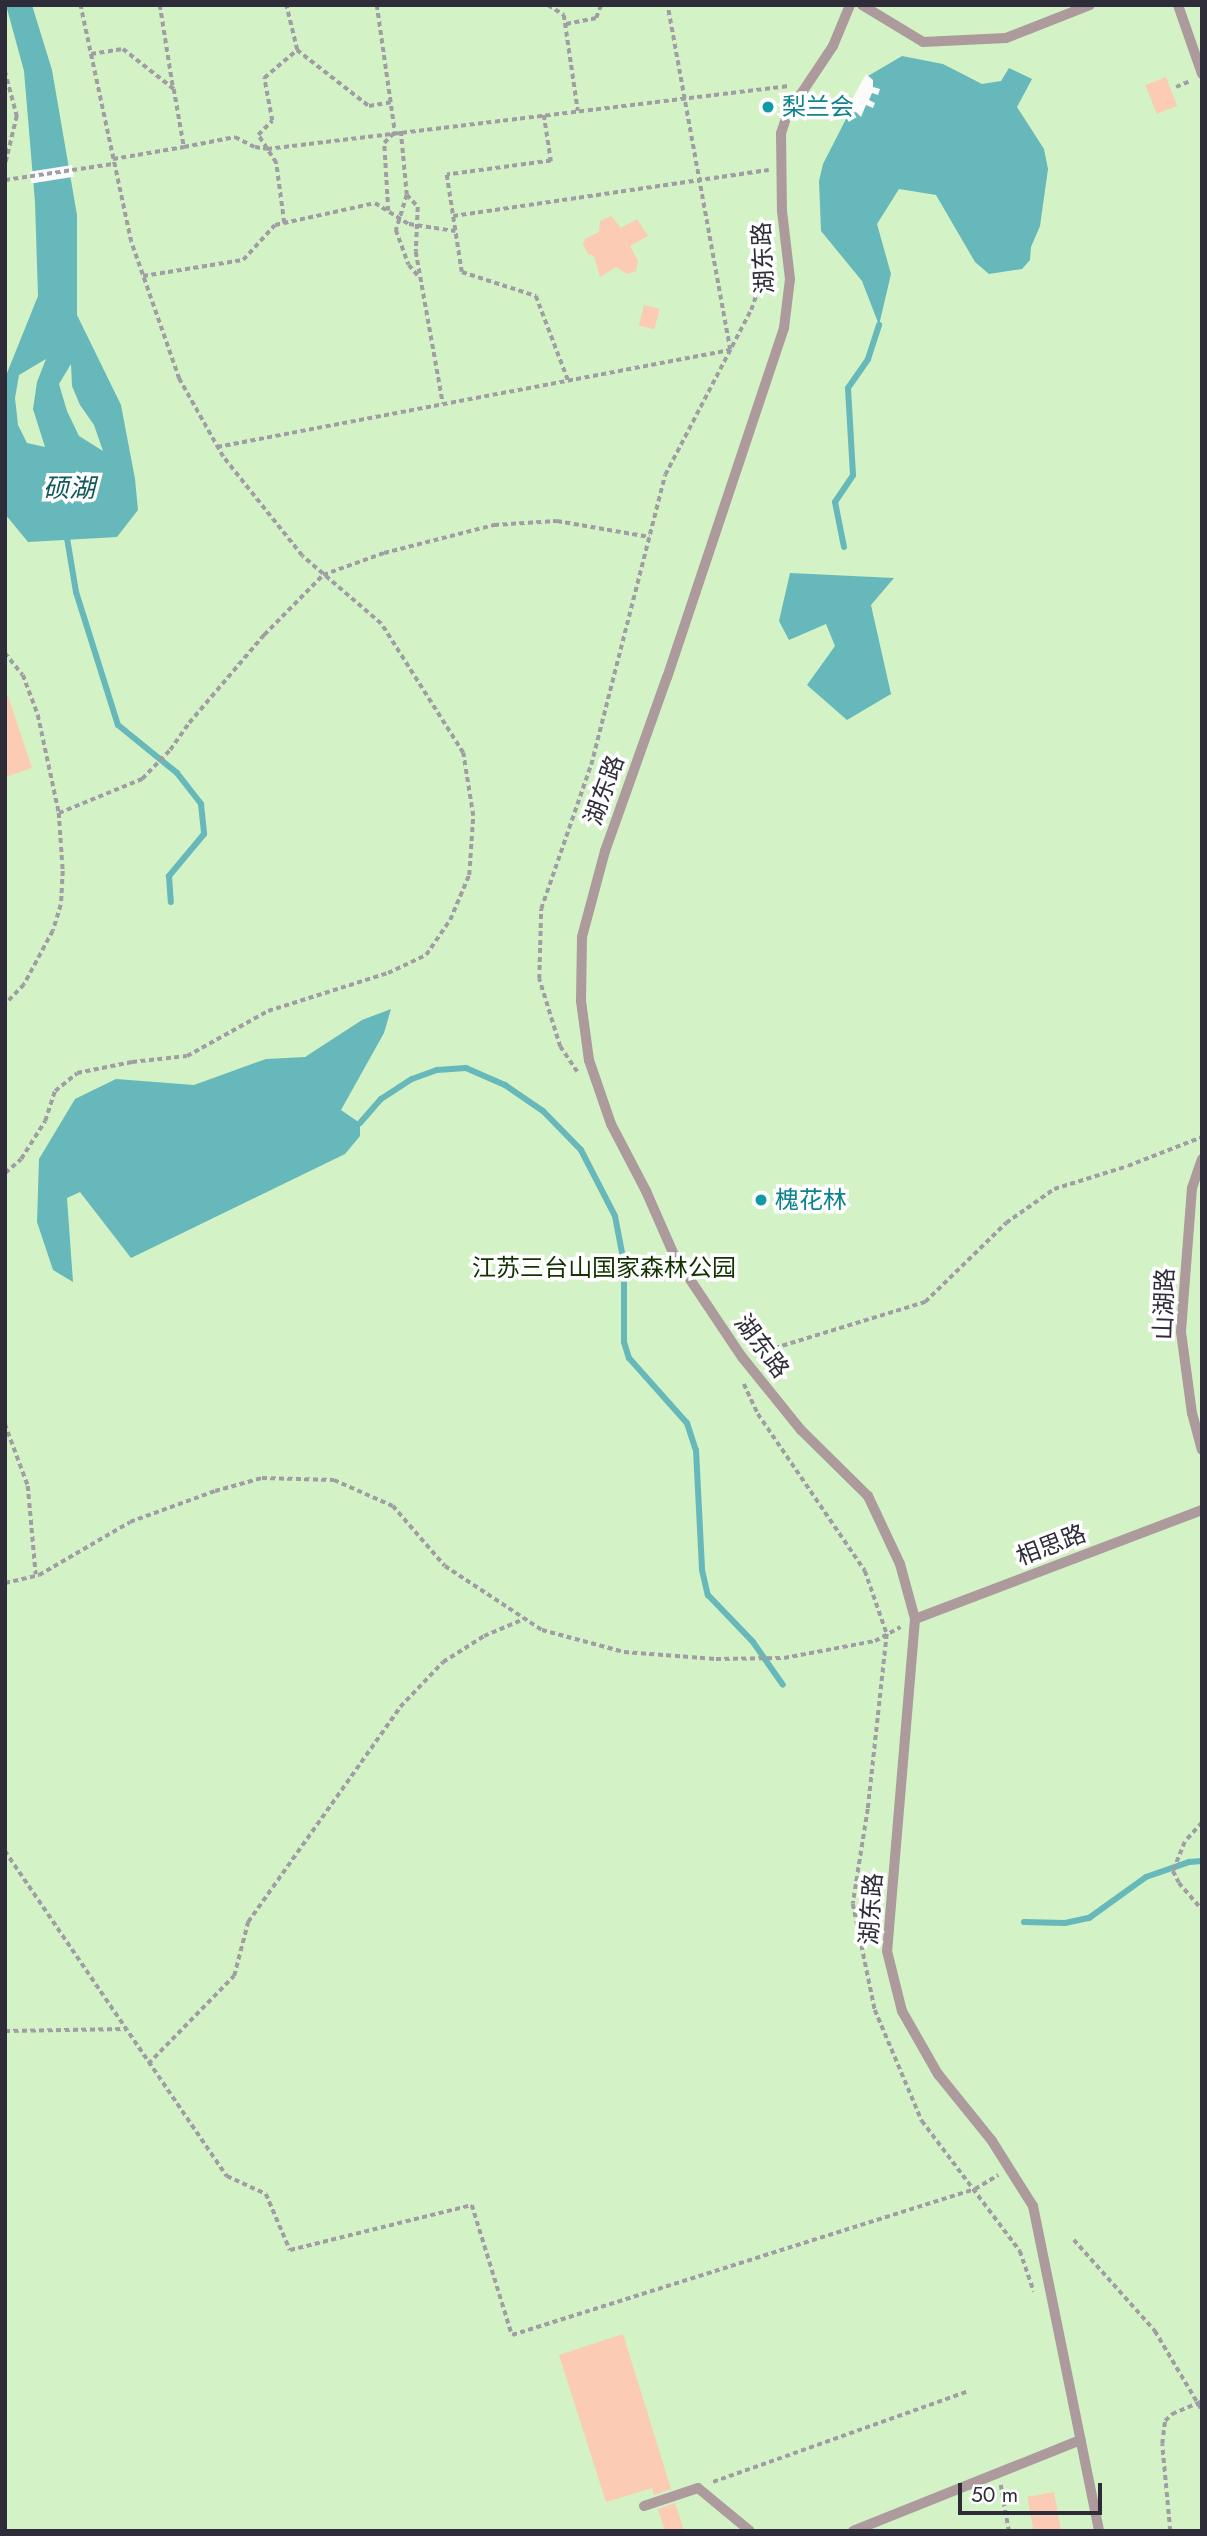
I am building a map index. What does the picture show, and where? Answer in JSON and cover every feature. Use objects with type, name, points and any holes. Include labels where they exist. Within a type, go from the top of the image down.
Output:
[{"type":"lane","name":"湖东路","points":[[850,5],[833,46],[787,115],[781,133],[781,169],[790,279],[784,328],[667,677],[605,851],[582,937],[581,1001],[589,1060],[611,1124],[646,1191],[675,1257],[742,1357],[801,1430],[868,1496],[900,1564],[915,1619],[887,1951],[902,2011],[938,2074],[992,2141],[1033,2206],[1099,2531]]},
{"type":"lane","points":[[862,5],[923,42],[1006,38],[1090,5]]},
{"type":"lane","points":[[1178,5],[1202,74]]},
{"type":"lane","name":"山湖路","points":[[1202,1159],[1192,1188],[1181,1332],[1192,1413],[1202,1450]]},
{"type":"lane","name":"相思路","points":[[915,1619],[1202,1510]]},
{"type":"lane","points":[[853,2531],[1081,2440]]},
{"type":"lane","points":[[644,2506],[698,2488],[750,2531]]},
{"type":"path","points":[[5,1173],[21,1159],[45,1121],[55,1091],[77,1073],[132,1062],[187,1056],[268,1011],[388,973],[426,955],[450,920],[469,875],[473,816],[463,754],[381,624],[302,556],[217,446],[178,379],[131,242],[80,5]]},
{"type":"path","points":[[160,5],[184,147]]},
{"type":"path","points":[[286,5],[297,50],[369,106],[391,102]]},
{"type":"path","points":[[377,5],[407,195],[396,230],[409,265],[420,278]]},
{"type":"path","points":[[548,5],[564,15],[578,111]]},
{"type":"path","points":[[566,24],[596,18],[601,5]]},
{"type":"path","points":[[667,5],[730,350]]},
{"type":"path","points":[[90,54],[123,48],[174,89]]},
{"type":"path","points":[[284,223],[276,163],[258,135],[272,121],[264,78],[297,50]]},
{"type":"path","points":[[5,71],[17,116],[5,166]]},
{"type":"path","points":[[5,180],[234,137],[255,147],[267,149],[808,84]]},
{"type":"path","points":[[544,115],[551,161],[447,175],[462,272],[536,296],[568,380]]},
{"type":"path","points":[[388,211],[384,143],[398,132]]},
{"type":"path","points":[[453,216],[781,169]]},
{"type":"path","points":[[407,195],[418,207],[416,252],[443,404]]},
{"type":"path","points":[[143,276],[243,260],[275,225],[374,203],[409,224],[455,231]]},
{"type":"path","points":[[582,1080],[560,1047],[538,979],[541,909],[591,765],[665,475],[751,310],[773,246]]},
{"type":"path","points":[[217,446],[730,350]]},
{"type":"path","points":[[59,813],[142,779],[170,750],[188,723],[264,635],[323,575],[384,553],[494,525],[557,521],[650,537]]},
{"type":"path","points":[[5,653],[23,675],[38,715],[59,813],[63,871],[61,905],[42,955],[24,985],[5,1005]]},
{"type":"path","points":[[742,1357],[925,1303],[1006,1223],[1054,1189],[1128,1166],[1202,1137]]},
{"type":"path","points":[[5,1423],[28,1486],[36,1575]]},
{"type":"path","points":[[5,1583],[36,1575],[130,1522],[215,1491],[262,1478],[334,1480],[393,1506],[445,1566],[542,1630],[624,1652],[716,1659],[779,1658],[874,1641],[915,1619]]},
{"type":"path","points":[[149,2064],[234,1976],[248,1922],[400,1707],[443,1662],[484,1636],[526,1619]]},
{"type":"path","points":[[1202,1823],[1185,1842],[1173,1871],[1179,1883],[1202,1909]]},
{"type":"path","points":[[5,1851],[227,2176],[266,2194],[290,2250],[472,2205],[512,2335],[975,2189],[1009,2168]]},
{"type":"path","points":[[5,2031],[125,2029]]},
{"type":"path","points":[[1074,2240],[1155,2331],[1200,2402],[1202,2410]]},
{"type":"path","points":[[698,2488],[968,2391]]},
{"type":"path","points":[[1170,2531],[1162,2432],[1165,2421],[1172,2414],[1200,2402]]},
{"type":"path","points":[[999,2473],[1009,2531]]},
{"type":"green space","name":"江苏三台山国家森林公园","points":[[5,5],[1202,5],[1202,2531],[5,2531]]},
{"type":"water","name":"硕湖","points":[[6,5],[32,5],[52,70],[77,215],[77,315],[121,405],[135,479],[138,510],[117,537],[28,542],[5,514],[5,378],[38,296],[35,202],[24,71]],"holes":[[[46,359],[37,382],[33,409],[45,447],[27,443],[18,425],[15,398],[19,375]],[[71,364],[72,386],[80,405],[94,425],[103,451],[79,436],[67,411],[59,384]]]},
{"type":"water","points":[[902,56],[943,64],[982,84],[1001,81],[1009,68],[1032,79],[1017,107],[1044,149],[1048,169],[1040,226],[1031,247],[1030,260],[1022,269],[989,274],[975,262],[936,195],[899,189],[877,224],[891,274],[879,325],[862,281],[821,231],[819,181],[823,164],[868,76]]},
{"type":"water","points":[[790,573],[894,578],[871,605],[891,694],[847,720],[807,685],[835,646],[826,624],[789,640],[779,621]]},
{"type":"water","points":[[391,1009],[384,1033],[341,1110],[360,1123],[360,1136],[345,1154],[131,1258],[80,1192],[67,1198],[73,1282],[53,1270],[37,1222],[39,1159],[75,1099],[116,1079],[194,1085],[266,1059],[305,1057],[362,1020]]},
{"type":"pier","points":[[866,74],[873,80],[873,87],[880,89],[878,95],[872,93],[869,100],[875,103],[873,108],[866,105],[861,117],[853,109],[845,112]]},
{"type":"pier","points":[[72,165],[74,177],[31,184],[30,172]]},
{"type":"building","points":[[1166,77],[1177,106],[1157,114],[1145,85]]},
{"type":"building","points":[[611,216],[621,228],[637,219],[648,236],[630,246],[638,261],[636,271],[627,274],[616,267],[600,277],[594,256],[588,254],[583,244],[585,239],[599,232],[600,221]]},
{"type":"building","points":[[644,305],[660,309],[654,329],[639,325]]},
{"type":"building","points":[[5,696],[8,696],[32,768],[5,777]]},
{"type":"building","points":[[623,2334],[671,2489],[654,2495],[652,2488],[606,2502],[559,2355]]},
{"type":"building","points":[[1054,2492],[1061,2531],[1033,2531],[1027,2497]]},
{"type":"building","points":[[675,2503],[684,2531],[665,2531],[658,2509]]},
{"type":"waterway","points":[[844,547],[835,502],[853,475],[848,388],[868,359],[879,325]]},
{"type":"waterway","points":[[67,538],[76,592],[118,725],[177,773],[201,804],[204,834],[169,876],[171,902]]},
{"type":"waterway","points":[[360,1123],[381,1099],[412,1079],[437,1070],[466,1068],[505,1085],[543,1111],[581,1150],[615,1216],[624,1263],[624,1342],[629,1358],[687,1423],[696,1450],[702,1570],[708,1595],[753,1642],[783,1685]]},
{"type":"waterway","points":[[1024,1922],[1065,1923],[1089,1918],[1146,1877],[1189,1862],[1202,1861]]},
{"type":"place","name":"梨兰会","points":[[768,107]]},
{"type":"place","name":"槐花林","points":[[761,1200]]}]
